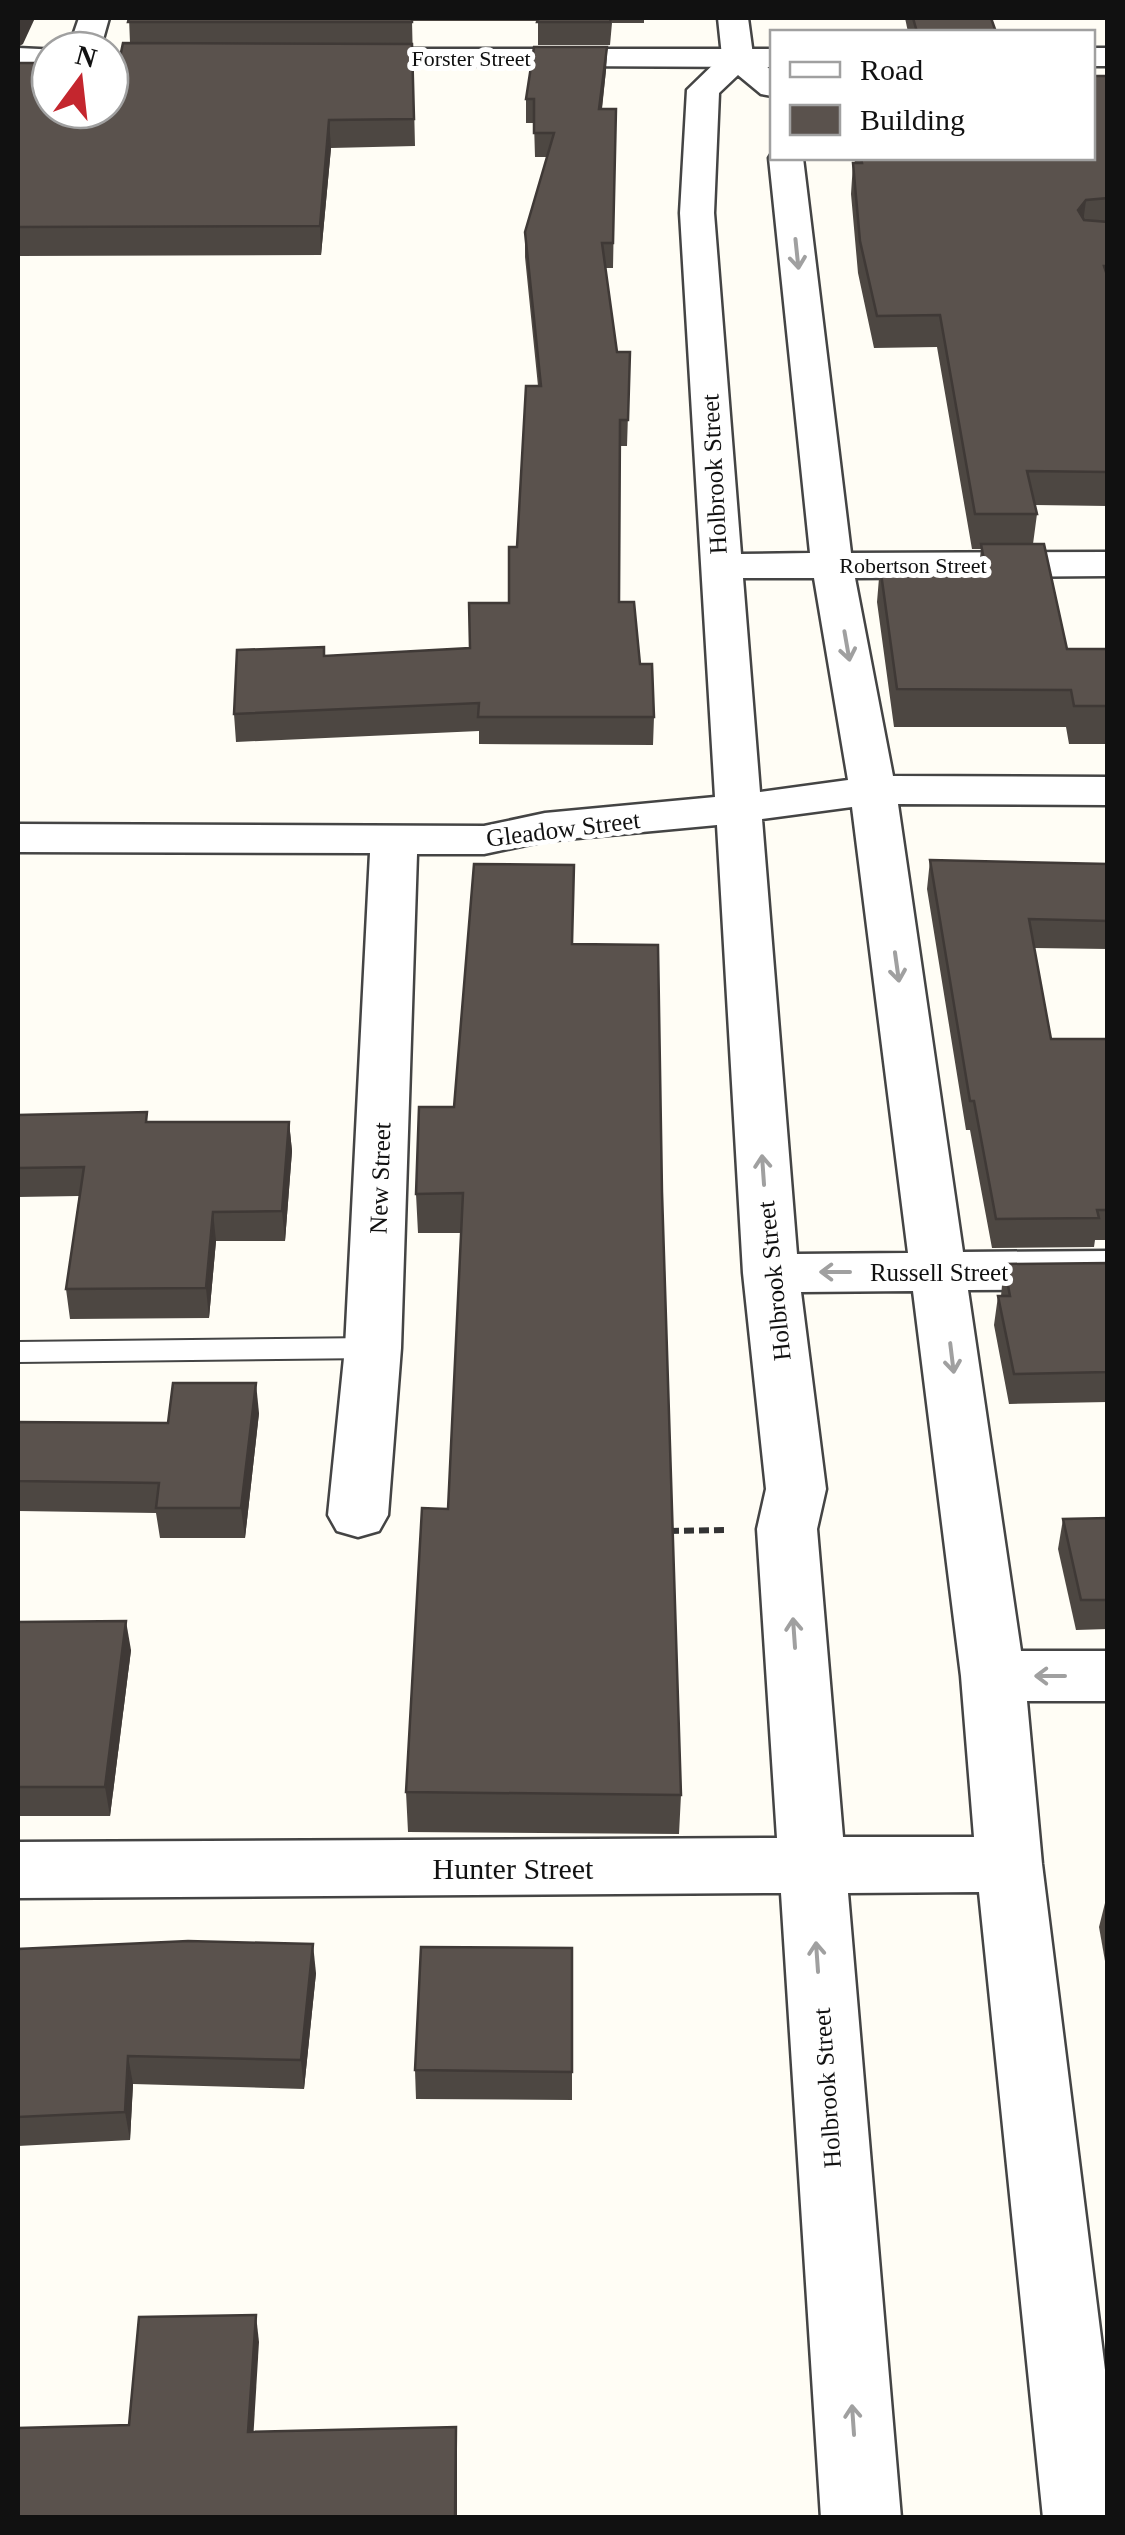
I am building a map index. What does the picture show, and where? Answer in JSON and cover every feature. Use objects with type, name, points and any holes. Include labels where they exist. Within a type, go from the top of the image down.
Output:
[{"type":"street","name":"Forster Street","points":[[308,58],[754,55]]},
{"type":"street","name":"Holbrook Street","points":[[754,55],[703,90],[697,213],[771,1272],[796,1489],[787,1529],[861,2518]]},
{"type":"street","points":[[786,160],[832,565],[872,790],[993,1676],[1010,1864],[1083,2518]]},
{"type":"street","name":"Robertson Street","points":[[719,566],[1108,564]]},
{"type":"street","name":"Gleadow Street","points":[[18,838],[484,840],[545,827],[736,809],[872,790],[1108,791]]},
{"type":"street","name":"New Street","points":[[358,1515],[373,1348],[394,841]]},
{"type":"street","name":"Russell Street","points":[[771,1272],[1108,1270]]},
{"type":"street","points":[[993,1676],[1108,1676]]},
{"type":"street","name":"Hunter Street","points":[[18,1870],[1010,1864]]},
{"type":"lane","points":[[18,1352],[373,1348]]},
{"type":"path","points":[[649,1531],[787,1529]]},
{"type":"building","points":[[129,18],[412,18],[412,22],[128,22]]},
{"type":"building","points":[[538,18],[611,18],[610,22],[537,22]]},
{"type":"building","points":[[913,18],[991,18],[995,30],[916,30]]},
{"type":"building","points":[[130,43],[412,44],[414,119],[329,120],[320,226],[18,227],[18,63],[30,63],[30,130],[130,130]]},
{"type":"building","points":[[534,47],[607,47],[599,109],[616,109],[613,243],[602,243],[617,352],[630,352],[628,420],[620,420],[619,602],[634,602],[640,664],[652,664],[654,717],[478,717],[479,703],[234,714],[237,650],[324,647],[324,656],[470,648],[469,603],[509,603],[509,547],[517,547],[526,386],[541,386],[525,232],[554,133],[534,133],[534,99],[526,99]]},
{"type":"building","points":[[1095,76],[1108,76],[1108,198],[1086,200],[1078,210],[1084,220],[1108,222],[1108,266],[1104,266],[1108,278],[1108,472],[1027,471],[1037,514],[975,514],[940,315],[877,316],[860,241],[853,163],[862,163],[861,160],[1095,160]]},
{"type":"building","points":[[981,544],[1044,544],[1067,649],[1108,649],[1108,706],[1074,706],[1071,690],[897,689],[880,566],[985,566]]},
{"type":"building","points":[[930,860],[1108,864],[1108,921],[1029,919],[1051,1039],[1108,1039],[1108,1210],[1097,1210],[1099,1218],[996,1219],[974,1101],[970,1101]]},
{"type":"building","points":[[474,864],[574,865],[572,944],[658,945],[681,1795],[406,1792],[422,1508],[448,1509],[463,1193],[416,1194],[419,1107],[454,1107]]},
{"type":"building","points":[[147,1112],[146,1122],[289,1122],[282,1211],[213,1212],[206,1288],[66,1289],[84,1167],[18,1168],[18,1115]]},
{"type":"building","points":[[1108,1263],[1108,1372],[1014,1374],[998,1296],[1010,1296],[1004,1264]]},
{"type":"building","points":[[173,1383],[256,1383],[241,1508],[156,1508],[159,1483],[18,1481],[18,1422],[168,1423]]},
{"type":"building","points":[[1108,1518],[1108,1600],[1081,1600],[1063,1519]]},
{"type":"building","points":[[126,1621],[105,1787],[18,1787],[18,1622]]},
{"type":"building","points":[[188,1941],[313,1944],[301,2060],[128,2056],[125,2112],[18,2117],[18,1949]]},
{"type":"building","points":[[421,1947],[572,1948],[572,2072],[415,2070]]},
{"type":"building","points":[[256,2315],[248,2432],[456,2427],[455,2518],[18,2518],[18,2428],[129,2425],[139,2317]]}]
